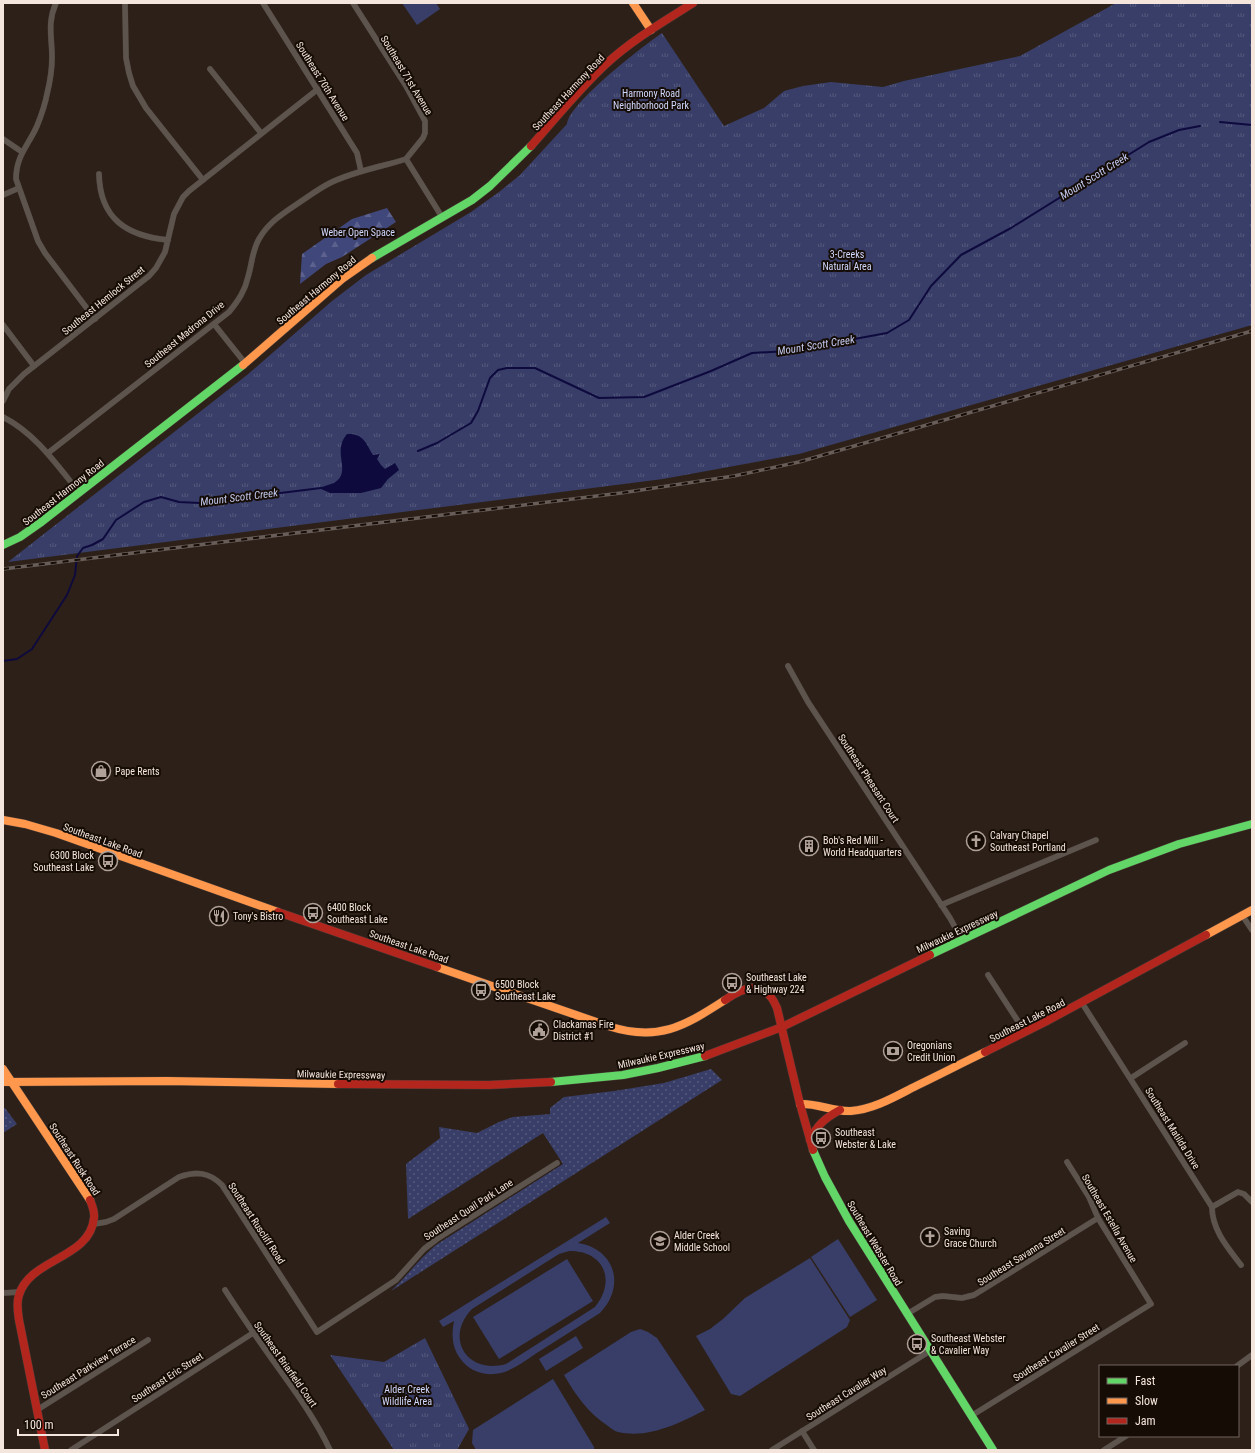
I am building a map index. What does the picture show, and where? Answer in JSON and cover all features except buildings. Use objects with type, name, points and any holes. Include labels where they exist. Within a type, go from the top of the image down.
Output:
[{"type":"main road","points":[[633,3],[651,30]]},
{"type":"main road","name":"Southeast Harmony Road","points":[[3,545],[40,523],[245,363],[354,270],[480,194],[500,178],[524,154],[598,72],[651,30],[693,3]]},
{"type":"main road","name":"Southeast Lake Road","points":[[3,820],[25,824],[56,833],[178,877],[622,1031],[651,1034],[667,1030],[691,1020],[742,990],[753,987],[766,991],[772,998],[777,1008],[782,1027]]},
{"type":"main road","name":"Milwaukie Expressway","points":[[3,1082],[167,1081],[489,1085],[565,1081],[623,1075],[708,1055],[782,1027],[1109,870],[1179,844],[1252,824]]},
{"type":"main road","name":"Southeast Lake Road","points":[[800,1104],[810,1103],[840,1110],[858,1110],[884,1102],[1082,1003],[1252,910]]},
{"type":"main road","name":"Southeast Webster Road","points":[[782,1027],[800,1104],[810,1140],[820,1167],[839,1204],[993,1450]]},
{"type":"main road","name":"Southeast Rusk Road","points":[[3,1069],[90,1198],[94,1211],[94,1224]]},
{"type":"main road","points":[[810,1140],[820,1121],[840,1110]]},
{"type":"main road","points":[[45,1450],[17,1305],[20,1292],[25,1283],[34,1274],[83,1241],[91,1232],[94,1224]]},
{"type":"street","points":[[56,3],[50,22],[52,59],[48,92],[37,125],[18,160],[16,179],[38,241],[45,253],[95,319]]},
{"type":"street","points":[[125,3],[126,58],[133,86],[146,108],[203,180]]},
{"type":"street","name":"Southeast 70th Avenue","points":[[263,3],[357,153],[361,172]]},
{"type":"street","name":"Southeast 71st Avenue","points":[[353,3],[406,86],[425,121],[425,133],[423,138],[406,159]]},
{"type":"street","points":[[210,69],[261,133]]},
{"type":"street","name":"Southeast Hemlock Street","points":[[3,401],[9,389],[34,366],[149,276],[161,260],[168,240],[171,223],[178,205],[189,191],[318,89]]},
{"type":"street","points":[[3,140],[22,152]]},
{"type":"street","points":[[406,159],[442,217]]},
{"type":"street","name":"Southeast Madrona Drive","points":[[48,453],[229,312],[241,296],[248,278],[255,246],[265,229],[280,215],[320,188],[340,178],[406,159]]},
{"type":"street","points":[[100,174],[100,189],[104,203],[116,220],[126,229],[139,235],[168,240]]},
{"type":"street","points":[[3,195],[19,188]]},
{"type":"street","points":[[214,324],[245,363]]},
{"type":"street","points":[[3,325],[34,366]]},
{"type":"street","points":[[3,417],[26,431],[48,453],[79,492]]},
{"type":"street","name":"Southeast Pheasant Court","points":[[788,666],[812,708],[954,925],[962,940]]},
{"type":"street","points":[[941,905],[1096,840]]},
{"type":"street","points":[[1242,915],[1252,930]]},
{"type":"street","points":[[988,975],[1025,1032]]},
{"type":"street","name":"Southeast Matilda Drive","points":[[1082,1003],[1212,1207],[1214,1224],[1224,1243],[1241,1266]]},
{"type":"street","points":[[1131,1078],[1185,1043]]},
{"type":"street","name":"Southeast Estella Avenue","points":[[1067,1162],[1090,1197],[1098,1218],[1151,1304]]},
{"type":"street","name":"Southeast Quail Park Lane","points":[[317,1332],[396,1280],[424,1249],[437,1239],[556,1163]]},
{"type":"street","name":"Southeast Ruscliff Road","points":[[94,1224],[106,1222],[119,1216],[179,1177],[198,1173],[216,1178],[317,1332]]},
{"type":"street","points":[[1212,1207],[1238,1192],[1244,1194],[1252,1202]]},
{"type":"street","name":"Southeast Savanna Street","points":[[907,1314],[935,1297],[943,1296],[962,1298],[974,1295],[1098,1218]]},
{"type":"street","name":"Southeast Briarfield Court","points":[[225,1290],[253,1333],[306,1407],[330,1450]]},
{"type":"street","points":[[3,1293],[20,1292]]},
{"type":"street","name":"Southeast Cavalier Street","points":[[971,1416],[1151,1304]]},
{"type":"street","name":"Southeast Eric Street","points":[[71,1450],[253,1333]]},
{"type":"street","name":"Southeast Parkview Terrace","points":[[37,1410],[148,1340]]},
{"type":"street","name":"Southeast Cavalier Way","points":[[772,1450],[930,1351]]},
{"type":"street","points":[[1238,1365],[1252,1355]]},
{"type":"street","points":[[802,1431],[814,1450]]},
{"type":"street","points":[[1104,1450],[1124,1437]]},
{"type":"green space","points":[[402,3],[436,3],[440,9],[417,25]]},
{"type":"green space","name":"3-Creeks Natural Area","points":[[1116,3],[1252,3],[1252,325],[799,454],[663,479],[8,562],[247,375],[332,301],[366,275],[471,212],[499,192],[520,175],[567,124],[571,115],[593,89],[624,62],[662,33],[724,126],[764,108],[784,91],[803,86],[831,82],[883,87],[904,81],[1020,56]]},
{"type":"green space","points":[[641,66],[653,71],[658,83],[653,95],[641,100],[629,95],[624,83],[629,71]]},
{"type":"green space","name":"Weber Open Space","points":[[387,208],[396,222],[342,257],[326,264],[300,284],[302,254],[352,219]]},
{"type":"green space","points":[[711,1069],[722,1080],[391,1291],[436,1245],[563,1164],[543,1133],[408,1219],[406,1164],[440,1138],[439,1127],[477,1133],[513,1117],[550,1114],[550,1108],[564,1097],[664,1083]]},
{"type":"green space","points":[[3,1108],[5,1108],[17,1124],[3,1133]]},
{"type":"green space","points":[[606,1217],[610,1223],[578,1243],[591,1247],[601,1253],[613,1270],[613,1292],[608,1302],[600,1313],[518,1365],[507,1371],[494,1374],[482,1373],[470,1368],[460,1358],[453,1343],[454,1321],[443,1327],[439,1321]],"holes":[[[569,1251],[581,1252],[598,1261],[603,1268],[605,1287],[602,1297],[595,1307],[506,1364],[492,1366],[480,1364],[471,1359],[464,1352],[460,1342],[460,1331],[464,1320],[472,1309],[559,1254]]]},
{"type":"green space","points":[[838,1239],[877,1300],[850,1317],[811,1257]]},
{"type":"green space","points":[[810,1258],[850,1320],[847,1327],[740,1396],[731,1394],[696,1336],[710,1329],[723,1319],[745,1298]]},
{"type":"green space","points":[[567,1259],[593,1301],[499,1359],[473,1317]]},
{"type":"green space","points":[[640,1329],[657,1338],[705,1410],[674,1425],[652,1432],[629,1434],[614,1430],[594,1415],[577,1396],[564,1375],[631,1332]]},
{"type":"green space","points":[[576,1336],[583,1348],[546,1371],[539,1359]]},
{"type":"green space","name":"Alder Creek Wildlife Area","points":[[425,1338],[469,1429],[457,1450],[394,1450],[330,1355],[384,1362]]},
{"type":"green space","points":[[553,1379],[594,1447],[594,1450],[476,1450],[472,1443],[473,1430]]},
{"type":"shaded area","points":[[347,434],[357,435],[360,437],[366,443],[373,455],[380,454],[377,459],[385,469],[395,463],[399,470],[388,479],[381,488],[361,493],[330,493],[319,488],[334,483],[342,473],[341,448]]},
{"type":"waterway","name":"Mount Scott Creek","points":[[1220,122],[1252,125]]},
{"type":"waterway","name":"Mount Scott Creek","points":[[418,451],[437,443],[471,423],[478,411],[490,378],[498,370],[507,368],[535,368],[599,398],[644,397],[711,371],[752,353],[789,351],[887,333],[909,320],[931,286],[961,255],[1011,228],[1149,142],[1179,130],[1200,126]]},
{"type":"waterway","name":"Mount Scott Creek","points":[[3,661],[17,659],[32,649],[67,595],[75,575],[77,556],[83,548],[103,539],[116,520],[144,502],[161,497],[179,502],[200,503],[321,488]]},
{"type":"railway","points":[[3,569],[621,493],[734,476],[799,462],[1252,331]]},
{"type":"traffic: fast","points":[[372,258],[472,200],[490,186],[531,146]]},
{"type":"traffic: fast","points":[[3,545],[20,537],[40,523],[243,365]]},
{"type":"traffic: fast","points":[[930,955],[1109,870],[1179,844],[1252,824]]},
{"type":"traffic: fast","points":[[551,1082],[623,1075],[705,1056]]},
{"type":"traffic: fast","points":[[813,1150],[825,1177],[849,1221],[993,1450]]},
{"type":"traffic: slow","points":[[633,3],[651,30]]},
{"type":"traffic: slow","points":[[243,365],[342,279],[372,258]]},
{"type":"traffic: slow","points":[[3,820],[25,824],[56,833],[278,912]]},
{"type":"traffic: slow","points":[[1206,935],[1252,910]]},
{"type":"traffic: slow","points":[[437,967],[626,1031],[656,1032],[670,1029],[696,1018],[725,1000]]},
{"type":"traffic: slow","points":[[800,1104],[844,1111],[868,1108],[893,1098],[985,1052]]},
{"type":"traffic: slow","points":[[3,1069],[90,1200]]},
{"type":"traffic: slow","points":[[3,1082],[167,1081],[338,1084]]},
{"type":"traffic: jam","points":[[531,146],[577,94],[616,55],[659,24],[693,3]]},
{"type":"traffic: jam","points":[[278,912],[437,967]]},
{"type":"traffic: jam","points":[[985,1052],[1045,1022],[1206,935]]},
{"type":"traffic: jam","points":[[705,1056],[782,1027],[930,955]]},
{"type":"traffic: jam","points":[[725,1000],[740,991],[754,988],[761,989],[772,999],[777,1008],[800,1104],[813,1150]]},
{"type":"traffic: jam","points":[[338,1084],[489,1085],[551,1082]]},
{"type":"traffic: jam","points":[[810,1140],[822,1122],[840,1110]]},
{"type":"traffic: jam","points":[[45,1450],[19,1320],[18,1298],[25,1283],[35,1273],[71,1251],[82,1242],[90,1232],[94,1218],[90,1200]]},
{"type":"place","name":"Pape Rents","points":[[101,771]]},
{"type":"place","name":"Calvary Chapel Southeast Portland","points":[[976,841]]},
{"type":"place","name":"Bob's Red Mill - World Headquarters","points":[[809,846]]},
{"type":"place","name":"6300 Block Southeast Lake","points":[[108,861]]},
{"type":"place","name":"6400 Block Southeast Lake","points":[[313,913]]},
{"type":"place","name":"Tony's Bistro","points":[[219,916]]},
{"type":"place","name":"Southeast Lake & Highway 224","points":[[732,983]]},
{"type":"place","name":"6500 Block Southeast Lake","points":[[481,990]]},
{"type":"place","name":"Clackamas Fire District #1","points":[[539,1030]]},
{"type":"place","name":"Oregonians Credit Union","points":[[893,1051]]},
{"type":"place","name":"Southeast Webster & Lake","points":[[821,1138]]},
{"type":"place","name":"Saving Grace Church","points":[[930,1237]]},
{"type":"place","name":"Alder Creek Middle School","points":[[660,1241]]},
{"type":"place","name":"Southeast Webster & Cavalier Way","points":[[917,1344]]},
{"type":"park label","name":"Harmony Road Neighborhood Park","points":[[651,98]]}]
